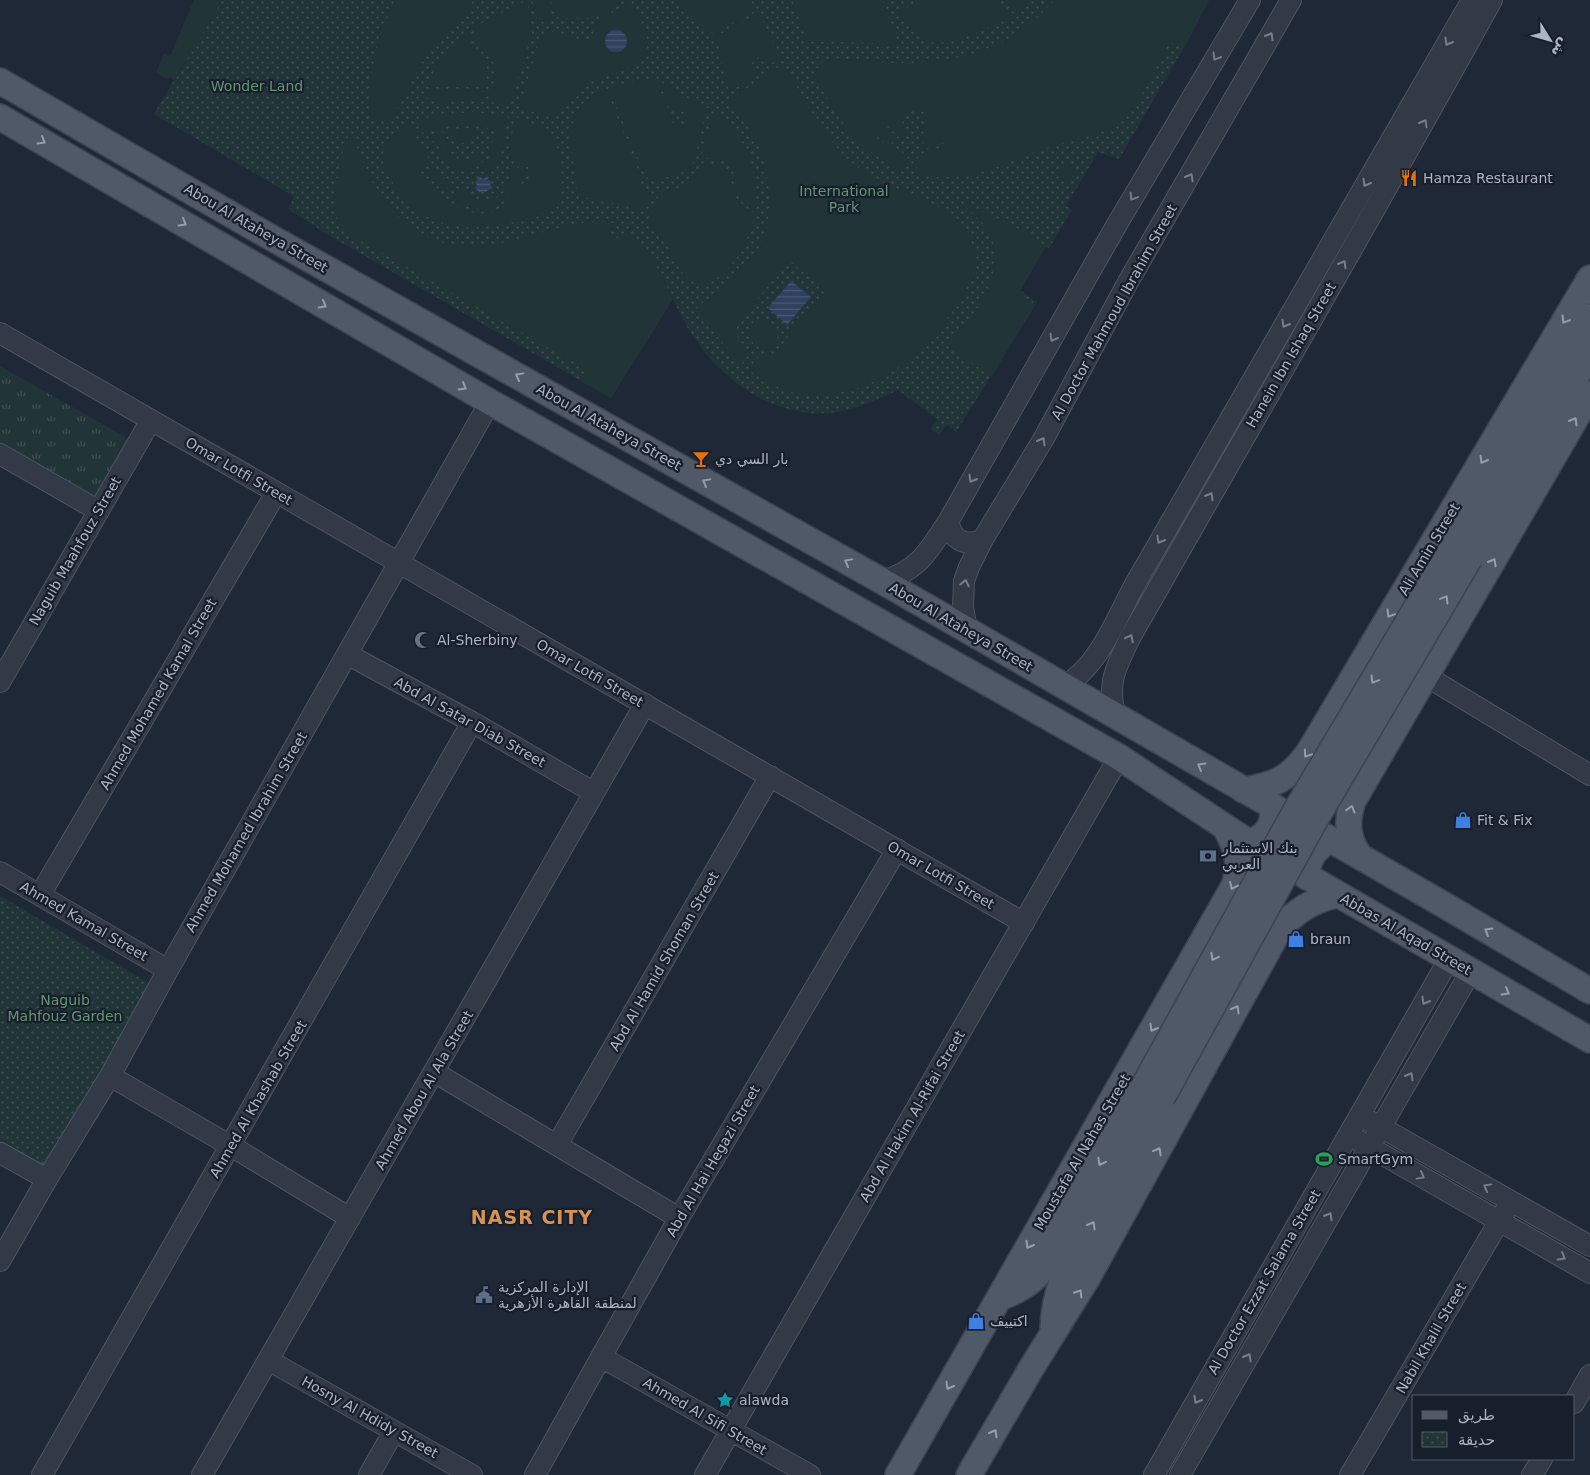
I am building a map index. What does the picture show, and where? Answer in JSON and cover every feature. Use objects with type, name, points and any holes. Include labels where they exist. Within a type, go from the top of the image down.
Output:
[{"type":"main road","name":"Abou Al Ataheya Street","points":[[0,81],[263,233],[882,581],[1243,790]]},
{"type":"main road","points":[[0,117],[490,402],[1119,757],[1223,825]]},
{"type":"main road","name":"Ali Amin Street","points":[[1243,790],[1268,786],[1291,772],[1309,752],[1590,278]]},
{"type":"main road","points":[[1461,553],[1590,317]]},
{"type":"main road","points":[[1053,1334],[1054,1308],[1064,1276],[1152,1093],[1296,810],[1590,353]]},
{"type":"main road","points":[[1359,855],[1349,835],[1348,818],[1353,801],[1590,394]]},
{"type":"main road","points":[[1326,722],[1333,738],[1339,745],[1353,753],[1370,754],[1385,747]]},
{"type":"main road","points":[[1243,790],[1359,855],[1590,991]]},
{"type":"main road","points":[[1248,842],[1260,838],[1268,830],[1273,819],[1272,806]]},
{"type":"main road","name":"Abbas Al Aqad Street","points":[[1223,825],[1337,895],[1590,1040]]},
{"type":"main road","name":"Moustafa Al Nahas Street","points":[[898,1475],[1234,886],[1238,875],[1237,852],[1223,825]]},
{"type":"main road","points":[[1307,877],[1307,869],[1313,854],[1318,848],[1331,840]]},
{"type":"main road","points":[[969,1475],[1088,1277],[1278,932],[1293,915],[1313,902],[1337,895]]},
{"type":"main road","points":[[1211,928],[1227,925],[1242,929],[1249,934],[1259,947],[1261,963]]},
{"type":"main road","points":[[999,1298],[1022,1289],[1043,1268],[1152,1093]]},
{"type":"street","points":[[882,581],[902,574],[918,562],[949,520],[1116,226],[1250,0]]},
{"type":"street","name":"Al Doctor Mahmoud Ibrahim Street","points":[[968,631],[963,607],[964,581],[983,539],[1044,438],[1128,282],[1291,0]]},
{"type":"street","name":"Hanein Ibn Ishaq Street","points":[[1064,686],[1083,674],[1097,656],[1135,584],[1472,0]]},
{"type":"street","name":"Hanein Ibn Ishaq Street","points":[[1116,717],[1111,692],[1112,679],[1116,665],[1130,638],[1440,95],[1492,0]]},
{"type":"street","name":"Omar Lotfi Street","points":[[0,333],[1024,922]]},
{"type":"street","name":"Ahmed Mohamed Ibrahim Street","points":[[0,1261],[110,1076],[168,970],[490,402]]},
{"type":"street","name":"Naguib Maahfouz Street","points":[[0,682],[151,420]]},
{"type":"street","points":[[0,454],[99,511]]},
{"type":"street","name":"Ahmed Mohamed Kamal Street","points":[[40,895],[276,493]]},
{"type":"street","points":[[949,520],[950,531],[957,539],[967,543],[978,542],[983,539]]},
{"type":"street","name":"Abd Al Satar Diab Street","points":[[347,654],[472,722],[593,792]]},
{"type":"street","points":[[1097,656],[1104,665],[1116,665]]},
{"type":"street","points":[[1426,676],[1588,768]]},
{"type":"street","name":"Ahmed Abou Al Ala Street","points":[[202,1475],[644,704]]},
{"type":"street","name":"Ahmed Al Khashab Street","points":[[42,1475],[472,722]]},
{"type":"street","name":"Abd Al Hakim Al-Rifai Street","points":[[705,1475],[1119,757]]},
{"type":"street","name":"Abd Al Hamid Shoman Street","points":[[557,1145],[770,776]]},
{"type":"street","name":"Abd Al Hai Hegazi Street","points":[[535,1475],[679,1218],[897,849]]},
{"type":"street","name":"Ahmed Kamal Street","points":[[0,872],[168,970]]},
{"type":"street","name":"Al Doctor Ezzat Salama Street","points":[[1154,1475],[1450,959]]},
{"type":"street","name":"Al Doctor Ezzat Salama Street","points":[[1180,1475],[1471,971]]},
{"type":"street","points":[[434,1072],[679,1218]]},
{"type":"street","points":[[110,1076],[350,1218]]},
{"type":"street","points":[[1360,1115],[1590,1246]]},
{"type":"street","points":[[1348,1135],[1590,1273]]},
{"type":"street","points":[[0,1153],[47,1180]]},
{"type":"street","name":"Nabil Khalil Street","points":[[1350,1475],[1511,1200]]},
{"type":"street","name":"Ahmed Al Sifi Street","points":[[601,1356],[810,1475]]},
{"type":"street","name":"Hosny Al Hdidy Street","points":[[268,1360],[472,1475]]},
{"type":"street","points":[[369,1475],[394,1431]]},
{"type":"street","points":[[1532,1475],[1541,1460]]},
{"type":"green space","points":[[194,0],[222,0],[174,80],[170,77],[168,79],[156,73],[164,54],[168,56],[171,54]]},
{"type":"green space","name":"International Park","points":[[222,0],[1209,0],[1186,44],[1119,159],[1098,152],[1066,206],[1072,210],[1049,248],[1046,246],[1020,290],[1037,302],[956,432],[947,425],[939,435],[930,429],[937,419],[898,390],[856,407],[829,413],[808,413],[768,402],[733,380],[717,366],[691,333],[673,299],[611,398],[318,229],[288,209],[294,197],[154,114]]},
{"type":"green space","points":[[396,0],[473,0],[464,14],[427,56],[415,74],[397,109],[389,118],[381,120],[376,119],[370,113],[371,84],[379,40]]},
{"type":"green space","points":[[527,0],[532,33],[511,101],[505,104],[488,102],[489,92],[493,91],[495,66],[492,60],[478,48],[474,27]]},
{"type":"green space","points":[[532,0],[546,0],[553,19],[538,23]]},
{"type":"green space","points":[[551,0],[624,0],[602,14],[591,18],[558,18]]},
{"type":"green space","points":[[676,0],[750,0],[757,10],[713,34]]},
{"type":"green space","points":[[792,0],[882,0],[898,44],[808,42]]},
{"type":"green space","points":[[913,0],[995,0],[1015,15],[956,40],[932,42],[923,40],[916,35],[899,15],[900,10],[913,5]]},
{"type":"green space","points":[[1003,0],[1030,0],[1019,12]]},
{"type":"green space","points":[[1054,0],[1209,0],[1186,44],[1169,43],[1136,105],[1121,122],[1109,129],[976,173],[950,177],[917,175],[918,155],[952,144],[950,141],[924,149],[923,147],[944,129],[942,127],[922,144],[920,142],[926,117],[922,111],[918,110],[906,112],[903,115],[902,120],[906,139],[903,140],[886,119],[883,122],[901,143],[899,146],[879,135],[877,139],[908,155],[905,173],[892,166],[870,151],[852,135],[837,114],[816,77],[819,66],[828,59],[920,63],[963,56],[983,50],[1003,42],[1021,31]]},
{"type":"green space","points":[[631,2],[646,33],[647,49],[645,57],[640,64],[588,82],[556,117],[551,118],[522,108],[521,102],[542,36],[550,32],[579,39],[593,38],[593,24]]},
{"type":"green space","points":[[758,13],[781,57],[769,65],[760,56],[751,64],[759,72],[730,92],[724,77],[720,47],[715,37]]},
{"type":"green space","points":[[468,30],[471,46],[487,66],[487,87],[427,87],[444,56]]},
{"type":"green space","points":[[784,63],[818,122],[839,149],[864,172],[877,180],[937,206],[950,215],[961,226],[970,240],[975,257],[971,280],[963,295],[944,323],[913,356],[895,370],[875,381],[854,389],[832,394],[807,395],[791,392],[748,370],[760,355],[771,355],[776,352],[825,291],[790,261],[739,320],[737,325],[738,338],[751,352],[741,364],[718,338],[697,307],[722,289],[744,269],[763,240],[767,226],[769,194],[764,162],[753,135],[741,118],[726,103]]},
{"type":"green space","points":[[644,80],[657,81],[661,96],[672,114],[671,121],[676,125],[684,124],[686,115],[682,111],[675,111],[672,108],[667,101],[660,81],[689,99],[710,109],[701,129],[692,165],[685,174],[678,170],[672,179],[662,175],[658,179],[650,180],[645,175],[609,88]]},
{"type":"green space","points":[[423,89],[486,92],[485,102],[465,100],[441,104],[428,99]]},
{"type":"green space","points":[[606,89],[641,177],[637,181],[652,193],[642,212],[626,205],[586,198],[577,187],[571,144],[573,122],[583,104]]},
{"type":"green space","points":[[474,112],[508,117],[504,143],[499,158],[494,165],[480,172],[479,164],[491,157],[489,148],[496,135],[493,130],[480,125],[462,123],[422,133],[417,120],[438,115]]},
{"type":"green space","points":[[716,113],[737,135],[749,156],[757,208],[741,201],[730,166],[721,160],[701,157],[710,125]]},
{"type":"green space","points":[[515,117],[536,125],[549,133],[557,146],[561,168],[562,191],[556,205],[543,213],[522,220],[485,227],[466,227],[444,223],[426,216],[410,203],[386,172],[383,156],[386,146],[398,132],[412,123],[417,142],[429,159],[415,172],[415,176],[424,176],[453,204],[470,212],[482,214],[502,208],[519,194],[531,173],[529,168],[509,154]]},
{"type":"green space","points":[[467,128],[480,129],[473,139],[463,143],[453,140],[446,130],[460,129],[464,131]]},
{"type":"green space","points":[[443,132],[448,145],[455,148],[454,152],[436,144],[433,136]]},
{"type":"green space","points":[[352,134],[375,187],[390,208],[407,225],[427,237],[451,244],[477,246],[506,242],[576,224],[604,222],[618,224],[610,232],[616,239],[628,231],[636,238],[654,262],[673,299],[611,398],[582,382],[589,371],[356,238],[347,231],[337,217],[335,200],[342,153],[349,135]]},
{"type":"green space","points":[[429,137],[438,150],[456,158],[474,158],[486,152],[488,155],[475,162],[477,172],[453,168],[435,153],[427,139]]},
{"type":"green space","points":[[511,163],[524,172],[522,184],[509,198],[492,207],[491,201],[502,194],[507,186]]},
{"type":"green space","points":[[701,163],[716,165],[724,169],[729,176],[737,200],[744,207],[756,213],[748,236],[732,263],[711,282],[700,284],[685,276],[663,239],[648,222],[661,193],[667,189],[690,184]]},
{"type":"green space","points":[[1066,164],[1074,172],[1066,180],[1058,172]]},
{"type":"green space","points":[[431,167],[435,167],[456,187],[451,192],[432,174],[428,176],[425,173]]},
{"type":"green space","points":[[460,190],[476,200],[488,201],[489,209],[470,207],[453,199]]},
{"type":"green space","points":[[963,202],[1027,234],[1046,246],[1020,291],[1025,294],[1021,299],[1030,306],[1035,300],[1037,302],[992,376],[948,347],[978,308],[992,277],[995,261],[994,246],[988,230]]},
{"type":"green space","points":[[760,319],[776,332],[777,341],[770,349],[763,349],[757,346],[748,335],[751,325]]},
{"type":"green space","points":[[0,366],[132,441],[93,504],[0,452]]},
{"type":"green space","name":"Naguib Mahfouz Garden","points":[[0,896],[152,985],[43,1172],[0,1147]]},
{"type":"water","points":[[616,30],[624,33],[627,41],[624,49],[616,52],[608,49],[605,41],[608,33]]},
{"type":"water","points":[[480,177],[483,179],[487,177],[492,182],[490,185],[493,188],[480,193],[475,188],[477,185],[475,182]]},
{"type":"water","points":[[791,281],[811,297],[787,325],[768,308]]},
{"type":"place","name":"Hamza Restaurant","points":[[1409,178]]},
{"type":"place","name":"بار السي دي","points":[[701,459]]},
{"type":"place","name":"Al-Sherbiny","points":[[423,640]]},
{"type":"place","name":"Fit & Fix","points":[[1463,820]]},
{"type":"place","name":"بنك الاستثمار العربي","points":[[1208,856]]},
{"type":"place","name":"braun","points":[[1296,939]]},
{"type":"place","name":"SmartGym","points":[[1324,1159]]},
{"type":"place","name":"الإدارة المركزية لمنطقة القاهرة الأزهرية","points":[[484,1295]]},
{"type":"place","name":"اكتييف","points":[[976,1321]]},
{"type":"place","name":"alawda","points":[[725,1400]]},
{"type":"district","name":"NASR CITY","points":[[532,1217]]},
{"type":"park label","name":"Wonder Land","points":[[257,86]]}]
